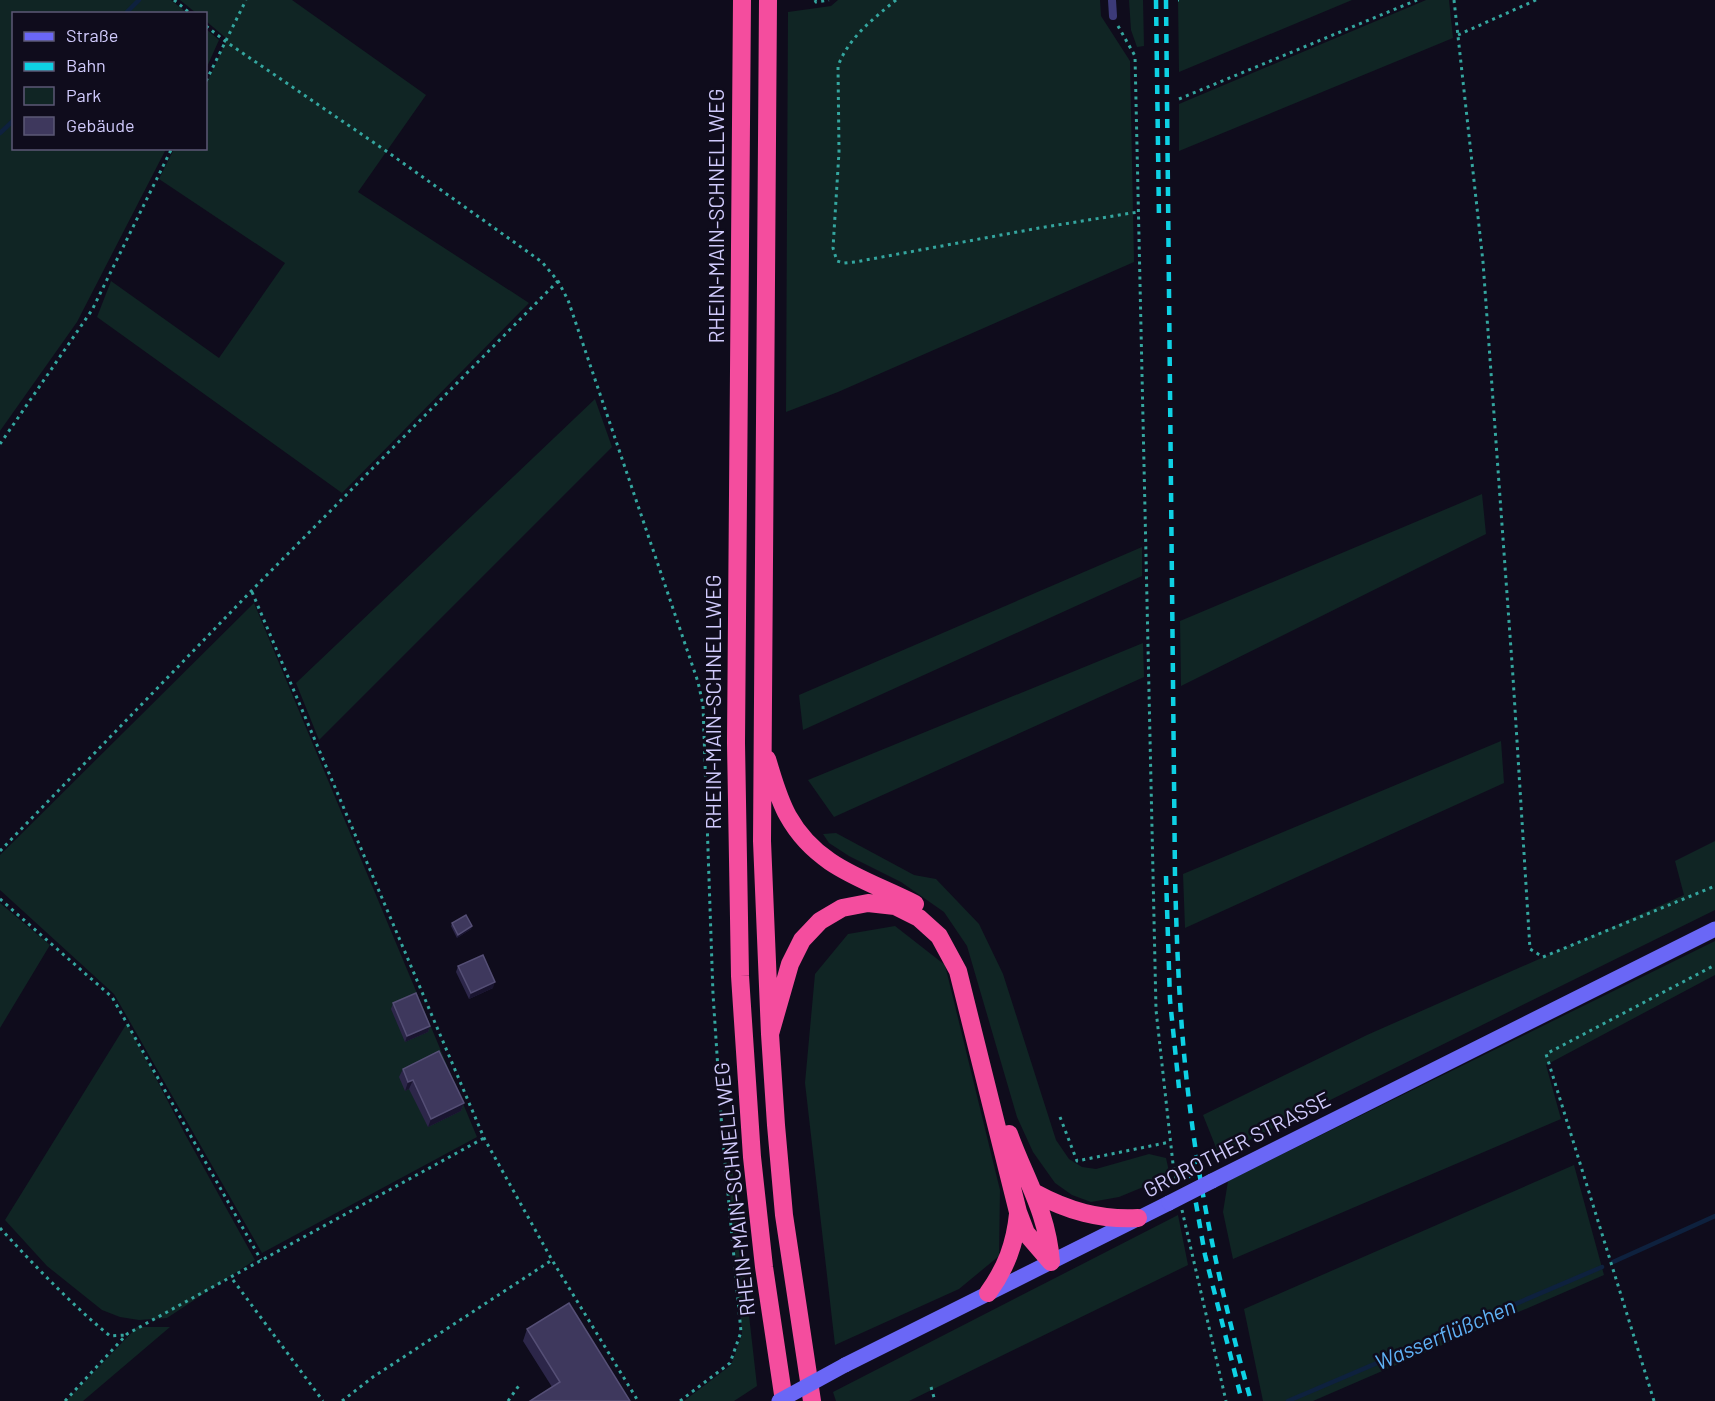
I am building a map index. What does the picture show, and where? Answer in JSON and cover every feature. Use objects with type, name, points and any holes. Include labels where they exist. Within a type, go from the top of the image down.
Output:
[{"type":"highway","name":"RHEIN-MAIN-SCHNELLWEG","points":[[742,0],[736,743],[740,976],[755,1179],[767,1288],[784,1401]]},
{"type":"highway","points":[[768,0],[762,841],[770,1035],[784,1215],[812,1401]]},
{"type":"highway","points":[[762,743],[787,814],[795,828],[814,850],[836,867],[897,894],[926,911],[952,940],[969,977],[1010,1134],[1045,1219],[1051,1262]]},
{"type":"highway","points":[[770,1035],[795,951],[820,921],[842,908],[868,903],[895,906],[919,918],[939,936],[958,971],[1018,1212],[1026,1233],[1051,1262]]},
{"type":"highway","points":[[1035,1193],[1067,1209],[1084,1214],[1120,1219],[1138,1218]]},
{"type":"highway","points":[[988,1293],[1001,1275],[1010,1255],[1016,1234],[1018,1212]]},
{"type":"street","name":"GROROTHER STRASSE","points":[[778,1401],[845,1365],[1715,929]]},
{"type":"lane","points":[[1112,0],[1113,16]]},
{"type":"path","points":[[174,0],[188,12]]},
{"type":"path","points":[[207,79],[246,0]]},
{"type":"path","points":[[814,0],[829,0]]},
{"type":"path","points":[[896,0],[862,29],[843,54],[838,66],[839,152],[833,248],[837,261],[855,262],[1138,212]]},
{"type":"path","points":[[1179,99],[1417,0]]},
{"type":"path","points":[[1454,0],[1483,262],[1514,677],[1530,949],[1543,957],[1715,886]]},
{"type":"path","points":[[1458,35],[1536,0]]},
{"type":"path","points":[[1113,16],[1135,56],[1155,999],[1176,1200],[1226,1401]]},
{"type":"path","points":[[207,27],[542,262],[558,281],[568,300],[624,460],[698,682],[703,705],[713,994],[722,1130],[741,1332],[730,1363],[680,1401]]},
{"type":"path","points":[[0,444],[92,310],[171,150]]},
{"type":"path","points":[[0,851],[257,585],[558,281]]},
{"type":"path","points":[[252,592],[484,1138],[552,1260],[638,1401]]},
{"type":"path","points":[[0,899],[112,997],[261,1260]]},
{"type":"path","points":[[1654,1401],[1546,1054],[1715,964]]},
{"type":"path","points":[[1060,1117],[1077,1161],[1170,1142]]},
{"type":"path","points":[[65,1401],[127,1334],[484,1138]]},
{"type":"path","points":[[0,1228],[40,1272],[110,1336],[127,1334]]},
{"type":"path","points":[[342,1401],[373,1377],[552,1260]]},
{"type":"path","points":[[233,1280],[323,1401]]},
{"type":"path","points":[[508,1401],[520,1384]]},
{"type":"path","points":[[931,1387],[935,1401]]},
{"type":"green space","points":[[0,0],[171,0],[186,12],[12,12],[12,150],[165,150],[77,322],[0,431]]},
{"type":"green space","points":[[180,0],[292,0],[426,95],[358,192],[529,303],[342,493],[97,317],[111,281],[219,358],[285,263],[159,179],[174,150],[207,150],[207,82],[227,39],[207,22],[207,12],[195,12]]},
{"type":"green space","points":[[838,0],[1100,0],[1101,16],[1130,61],[1134,262],[838,392],[786,412],[788,12],[831,6]]},
{"type":"green space","points":[[1129,0],[1143,0],[1144,46],[1137,47],[1131,30]]},
{"type":"green space","points":[[1178,0],[1352,0],[1179,72]]},
{"type":"green space","points":[[1426,0],[1449,0],[1453,38],[1179,151],[1179,104]]},
{"type":"green space","points":[[207,30],[219,40],[207,67]]},
{"type":"green space","points":[[595,399],[612,447],[319,740],[296,683]]},
{"type":"green space","points":[[1482,494],[1486,534],[1181,686],[1180,621]]},
{"type":"green space","points":[[1142,547],[1142,576],[803,730],[799,695]]},
{"type":"green space","points":[[254,603],[477,1137],[262,1253],[114,994],[0,890],[0,855]]},
{"type":"green space","points":[[1143,643],[1144,677],[834,817],[808,780]]},
{"type":"green space","points":[[1501,741],[1504,783],[1185,928],[1183,874]]},
{"type":"green space","points":[[836,833],[914,875],[936,879],[979,924],[1003,974],[1056,1140],[1069,1159],[1082,1167],[1096,1169],[1149,1154],[1166,1158],[1170,1176],[1119,1197],[1091,1202],[1072,1195],[1055,1183],[1033,1152],[1017,1117],[967,946],[944,912],[901,882],[849,856],[829,843],[823,834]]},
{"type":"green space","points":[[1715,841],[1715,910],[1219,1155],[1203,1115],[1367,1035],[1684,895],[1675,861]]},
{"type":"green space","points":[[0,903],[50,945],[0,1028]]},
{"type":"green space","points":[[895,926],[945,965],[1000,1190],[999,1256],[959,1289],[835,1345],[805,1083],[815,974],[848,934]]},
{"type":"green space","points":[[1715,941],[1715,975],[1546,1065],[1561,1119],[1233,1259],[1223,1212],[1228,1181]]},
{"type":"green space","points":[[127,1023],[255,1260],[167,1318],[139,1320],[120,1317],[102,1310],[47,1266],[5,1220]]},
{"type":"green space","points":[[728,1130],[757,1386],[734,1401],[684,1401],[731,1365],[742,1334],[725,1131]]},
{"type":"green space","points":[[1574,1165],[1604,1275],[1313,1401],[1263,1401],[1244,1309]]},
{"type":"green space","points":[[1178,1215],[1188,1265],[909,1401],[836,1401],[833,1392]]},
{"type":"green space","points":[[137,1327],[170,1327],[83,1401],[66,1401]]},
{"type":"building","points":[[466,915],[472,926],[458,935],[452,923]]},
{"type":"building","points":[[483,955],[495,982],[471,993],[458,966]]},
{"type":"building","points":[[416,993],[430,1026],[407,1036],[393,1003]]},
{"type":"building","points":[[439,1051],[464,1103],[431,1119],[413,1080],[408,1082],[403,1069]]},
{"type":"building","points":[[569,1303],[630,1401],[530,1401],[560,1382],[527,1329]]},
{"type":"waterway","points":[[127,12],[139,0]]},
{"type":"waterway","points":[[0,133],[12,122]]},
{"type":"waterway","name":"Wasserflüßchen","points":[[1613,1262],[1715,1216]]},
{"type":"waterway","name":"Wasserflüßchen","points":[[1288,1401],[1602,1267]]},
{"type":"railway","points":[[1156,0],[1159,219]]},
{"type":"railway","points":[[1166,0],[1175,877],[1180,992],[1187,1079],[1207,1219],[1251,1401]]},
{"type":"railway","points":[[1166,876],[1170,1000],[1179,1088]]},
{"type":"railway","points":[[1190,1169],[1205,1255],[1242,1401]]}]
